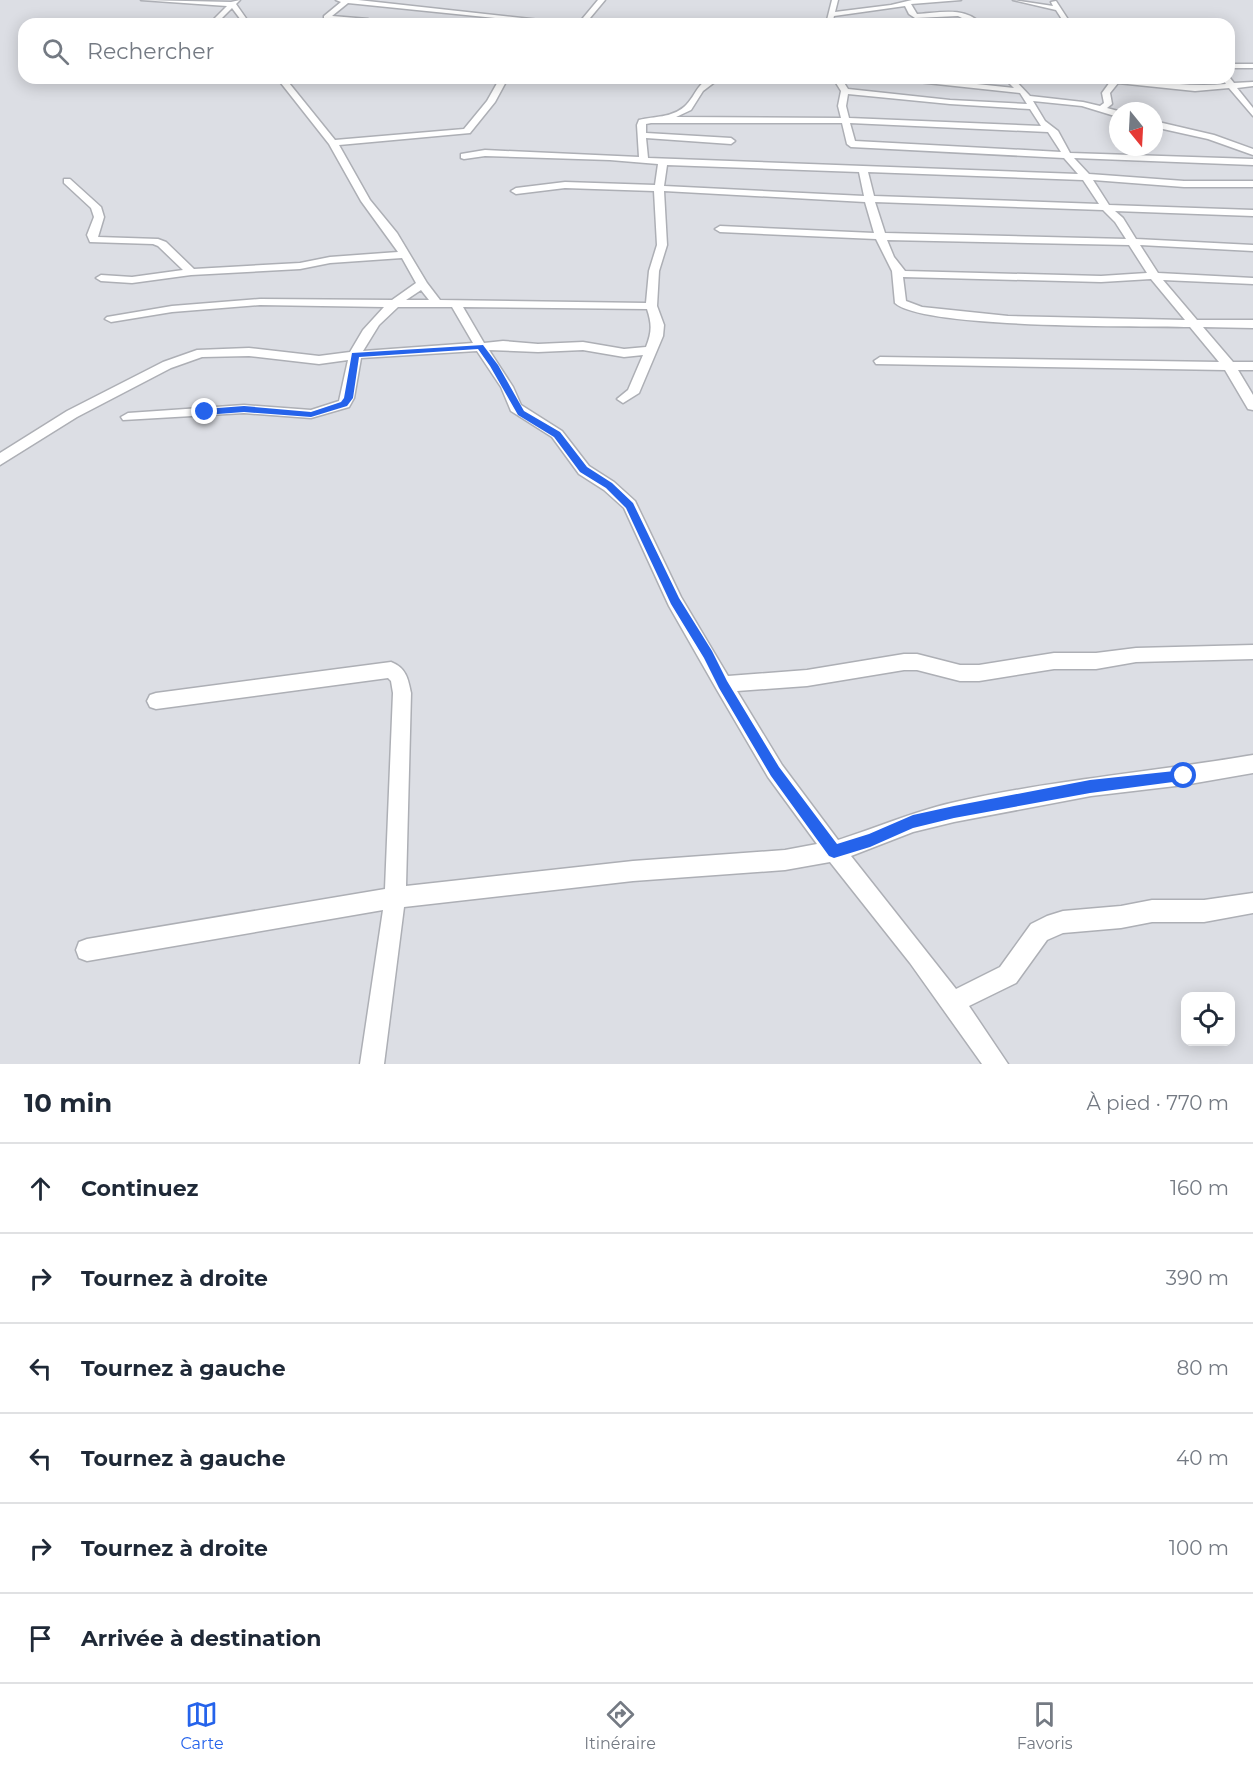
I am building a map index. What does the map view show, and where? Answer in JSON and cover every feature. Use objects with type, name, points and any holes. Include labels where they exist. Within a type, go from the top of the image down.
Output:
[{"type":"street","points":[[144,0],[235,2]]},
{"type":"street","points":[[339,0],[519,18]]},
{"type":"street","points":[[336,18],[326,17],[348,0]]},
{"type":"street","points":[[586,18],[602,0]]},
{"type":"street","points":[[831,18],[835,0]]},
{"type":"street","points":[[832,14],[910,2],[958,0]]},
{"type":"street","points":[[1016,0],[1059,9]]},
{"type":"street","points":[[1052,0],[1064,18]]},
{"type":"street","points":[[218,18],[235,2]]},
{"type":"street","points":[[235,2],[244,18]]},
{"type":"street","points":[[910,2],[910,13],[915,16],[961,15],[971,18]]},
{"type":"street","points":[[1235,66],[1253,66]]},
{"type":"street","points":[[1235,82],[1253,84]]},
{"type":"street","points":[[285,84],[333,143],[366,201],[393,235],[422,284],[438,305]]},
{"type":"street","points":[[333,143],[468,131],[491,102],[501,84]]},
{"type":"street","points":[[667,119],[688,108],[700,89],[707,84]]},
{"type":"street","points":[[841,84],[845,91],[842,106],[856,159],[892,266],[902,274],[1101,279],[1154,276],[1253,281]]},
{"type":"street","points":[[946,84],[1025,94],[1109,111]]},
{"type":"street","points":[[1014,84],[1025,94],[1031,108],[1048,129],[1055,133],[1066,154],[1086,177],[1107,209],[1119,220],[1154,276],[1229,365],[1253,406]]},
{"type":"street","points":[[1101,109],[1108,104],[1106,93],[1112,84]]},
{"type":"street","points":[[1155,84],[1195,89],[1216,84]]},
{"type":"street","points":[[1230,84],[1253,113]]},
{"type":"street","points":[[845,91],[1031,108]]},
{"type":"street","points":[[644,160],[642,122],[667,119],[847,120],[1048,129]]},
{"type":"street","points":[[1163,126],[1211,137],[1253,152]]},
{"type":"street","points":[[644,135],[731,141]]},
{"type":"street","points":[[464,156],[485,153],[663,162],[1066,154],[1253,162]]},
{"type":"street","points":[[856,159],[1184,184],[1253,184]]},
{"type":"street","points":[[623,399],[633,393],[638,384],[657,336],[658,324],[651,306],[654,271],[662,245],[660,189],[663,162]]},
{"type":"street","points":[[67,181],[96,207],[99,217],[92,235],[94,240],[154,241],[162,244],[191,272]]},
{"type":"street","points":[[516,191],[564,185],[1107,209],[1253,213]]},
{"type":"street","points":[[720,230],[1105,243],[1133,241],[1253,248]]},
{"type":"street","points":[[101,278],[132,280],[191,272],[300,266],[330,260],[405,255]]},
{"type":"street","points":[[897,271],[901,303],[911,309],[926,313],[988,320],[1006,318],[1073,322],[1253,324]]},
{"type":"street","points":[[128,417],[244,409],[311,414],[344,404],[348,398],[355,355],[365,333],[394,303],[422,284]]},
{"type":"street","points":[[111,319],[172,309],[260,302],[651,306]]},
{"type":"street","points":[[456,305],[521,413],[557,434],[584,470],[609,486],[630,506],[675,601],[775,771],[834,851],[896,926],[954,1002],[996,1064]]},
{"type":"street","points":[[0,460],[72,414],[142,377],[201,353],[249,352],[319,360],[355,355],[480,347],[583,346],[624,353],[650,351]]},
{"type":"street","points":[[880,361],[1253,366]]},
{"type":"street","points":[[723,684],[807,678],[904,662],[917,662],[960,672],[979,673],[1054,661],[1096,661],[1136,655],[1253,652]]},
{"type":"street","points":[[156,701],[391,670],[399,677],[402,693],[395,898],[372,1064]]},
{"type":"street","points":[[87,950],[395,898],[633,871],[785,860],[834,851],[870,840],[913,822],[954,812],[1090,787],[1184,776],[1253,764]]},
{"type":"street","points":[[954,1002],[1008,975],[1039,932],[1047,927],[1063,922],[1121,917],[1152,911],[1204,910],[1253,903]]},
{"type":"route","points":[[205,412],[244,409],[311,414],[344,404],[351,390],[355,355],[480,347],[507,387],[516,408],[557,434],[575,461],[584,470],[622,496],[630,506],[675,601],[723,684],[775,771],[834,851],[870,840],[913,822],[954,812],[1090,787],[1184,776]]}]
